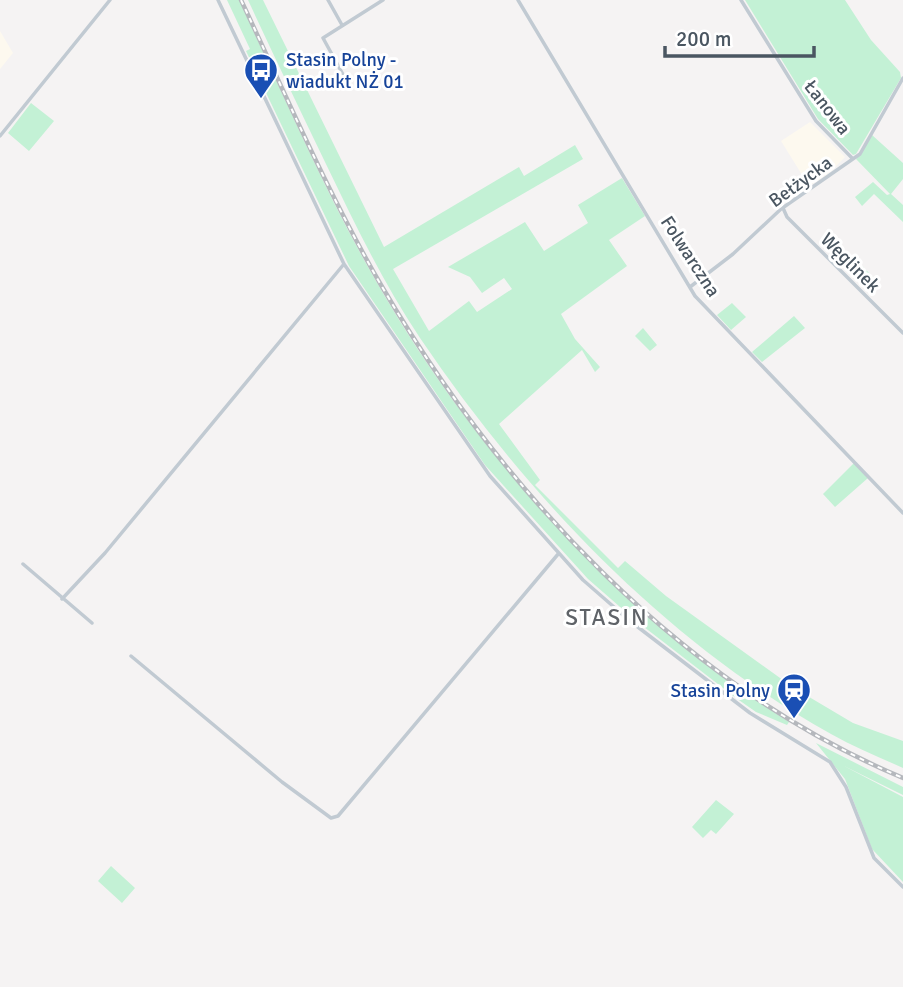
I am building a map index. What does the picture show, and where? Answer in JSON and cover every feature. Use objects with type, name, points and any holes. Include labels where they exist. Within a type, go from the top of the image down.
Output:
[{"type":"street","points":[[0,136],[110,0]]},
{"type":"street","points":[[218,0],[344,264],[478,461],[583,580],[655,642],[750,713],[830,762],[846,787],[874,859],[903,887]]},
{"type":"street","points":[[328,0],[342,24]]},
{"type":"street","points":[[346,79],[323,36],[383,0]]},
{"type":"street","name":"Folwarczna","points":[[518,0],[690,287],[903,513]]},
{"type":"street","name":"Łanowa","points":[[741,0],[816,121],[852,158]]},
{"type":"street","name":"Bełżycka","points":[[690,287],[733,254],[783,208],[830,178],[860,154],[903,78]]},
{"type":"street","name":"Węglinek","points":[[783,208],[787,217],[903,333]]},
{"type":"street","points":[[62,599],[105,553],[344,264]]},
{"type":"street","points":[[131,656],[282,782],[331,818],[338,816],[559,553]]},
{"type":"street","points":[[23,564],[92,624]]},
{"type":"shaded area","points":[[0,31],[13,53],[0,69]]},
{"type":"shaded area","points":[[810,122],[845,157],[830,172],[809,186],[781,141]]},
{"type":"green space","points":[[227,0],[239,0],[350,234],[408,334],[452,399],[500,461],[551,520],[606,576],[664,629],[789,722],[787,725],[756,712],[635,620],[588,579],[485,465],[349,266],[246,51],[250,49]]},
{"type":"green space","points":[[248,0],[263,0],[384,247],[519,167],[524,176],[575,145],[583,159],[393,269],[429,331],[469,301],[477,312],[512,289],[504,278],[482,293],[470,277],[448,267],[525,222],[544,251],[588,223],[578,205],[622,178],[645,216],[609,240],[627,266],[561,314],[575,339],[600,367],[595,372],[582,350],[499,424],[540,480],[535,485],[618,568],[625,561],[666,596],[794,688],[853,723],[903,741],[903,768],[831,734],[770,697],[711,655],[603,560],[553,508],[506,453],[462,397],[394,296],[347,207]]},
{"type":"green space","points":[[745,0],[845,0],[871,40],[900,72],[901,78],[856,154],[853,155],[818,119]]},
{"type":"green space","points":[[31,103],[54,121],[29,151],[8,133]]},
{"type":"green space","points":[[872,135],[903,163],[903,179],[891,194],[903,205],[903,222],[874,194],[862,206],[855,197],[873,182],[887,195],[890,194],[856,159]]},
{"type":"green space","points":[[853,257],[878,282],[869,291],[844,266]]},
{"type":"green space","points":[[732,303],[746,317],[731,330],[717,315]]},
{"type":"green space","points":[[794,316],[805,328],[762,362],[752,352]]},
{"type":"green space","points":[[643,328],[657,345],[650,351],[635,336]]},
{"type":"green space","points":[[854,463],[868,478],[835,507],[823,494]]},
{"type":"green space","points":[[816,743],[903,787],[903,795],[844,766],[903,797],[903,882],[872,849],[845,779]]},
{"type":"green space","points":[[716,800],[734,814],[716,834],[711,830],[703,838],[692,827]]},
{"type":"green space","points":[[111,866],[135,888],[122,903],[98,881]]},
{"type":"railway","points":[[241,0],[325,180],[381,285],[429,361],[482,435],[540,506],[603,573],[671,635],[744,690],[821,738],[903,778]]},
{"type":"place","name":"Stasin Polny - wiadukt NŻ 01","points":[[261,100]]},
{"type":"place","name":"Stasin Polny","points":[[794,720]]},
{"type":"district","name":"STASIN","points":[[607,617]]}]
